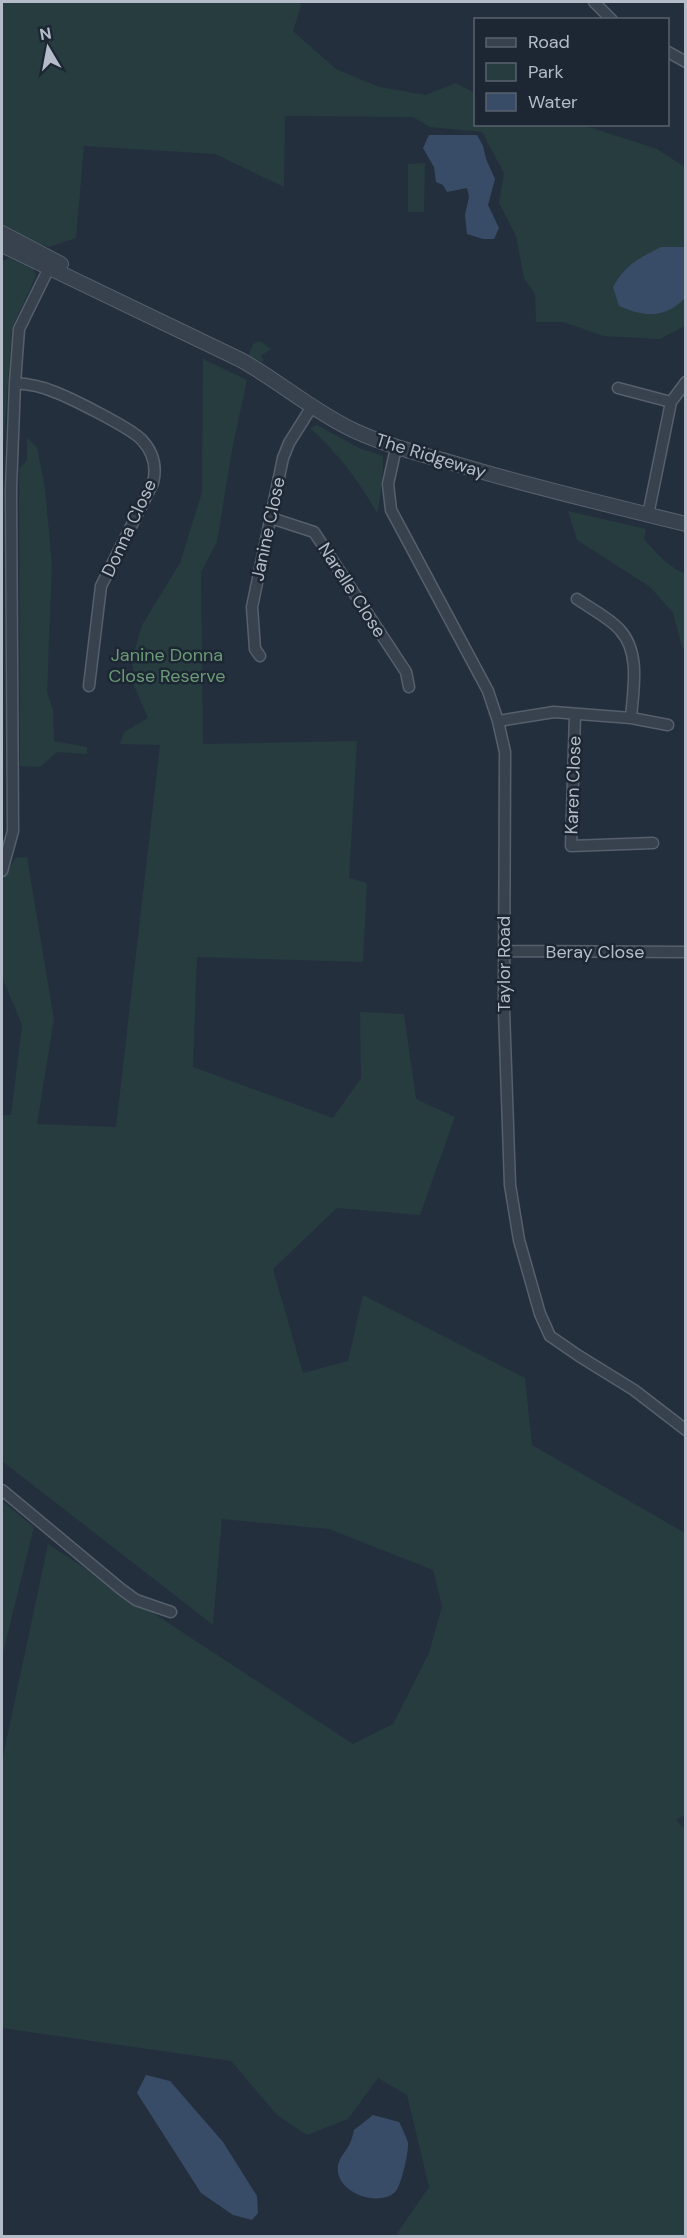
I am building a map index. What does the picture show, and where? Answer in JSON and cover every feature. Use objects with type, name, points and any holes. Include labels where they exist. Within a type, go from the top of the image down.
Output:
[{"type":"street","points":[[594,2],[610,18]]},
{"type":"street","points":[[669,53],[686,62]]},
{"type":"street","name":"The Ridgeway","points":[[2,233],[98,284],[134,307]]},
{"type":"street","name":"The Ridgeway","points":[[2,245],[134,307],[261,371],[311,408],[352,430],[396,448],[512,481],[686,524]]},
{"type":"street","points":[[2,872],[13,831],[7,792],[6,488],[20,329],[49,268],[43,255]]},
{"type":"street","points":[[648,515],[671,402],[686,382]]},
{"type":"street","name":"Donna Close","points":[[15,383],[51,390],[135,433],[149,449],[156,472],[153,483],[101,586],[89,686]]},
{"type":"street","points":[[618,388],[671,402]]},
{"type":"street","name":"Janine Close","points":[[260,656],[255,649],[252,607],[283,458],[289,443],[311,408]]},
{"type":"street","name":"Taylor Road","points":[[396,448],[388,484],[391,510],[488,691],[505,752],[504,1011],[510,1185],[519,1240],[544,1325],[550,1336],[628,1386],[686,1430]]},
{"type":"street","name":"Narelle Close","points":[[271,518],[314,532],[406,672],[408,687]]},
{"type":"street","points":[[577,599],[620,630],[632,651],[631,718]]},
{"type":"street","points":[[498,721],[554,712],[631,718],[668,724]]},
{"type":"street","name":"Karen Close","points":[[575,715],[571,846],[653,843]]},
{"type":"street","name":"Beray Close","points":[[505,951],[686,952]]},
{"type":"street","points":[[2,1490],[121,1590],[136,1600],[171,1612]]},
{"type":"green space","points":[[2,2],[300,2],[301,6],[293,31],[336,69],[379,87],[426,95],[456,83],[474,92],[474,126],[586,126],[657,149],[685,167],[685,326],[660,339],[604,336],[563,322],[536,322],[535,294],[524,278],[516,236],[499,203],[504,173],[482,132],[430,127],[413,117],[285,116],[284,187],[215,154],[84,146],[76,238],[49,247],[2,225]]},
{"type":"green space","points":[[425,163],[424,212],[408,212],[408,164]]},
{"type":"green space","points":[[10,258],[33,268],[36,276],[12,328],[4,440],[2,439],[2,261]]},
{"type":"green space","points":[[260,341],[271,349],[261,356],[264,360],[262,362],[248,356],[253,344]]},
{"type":"green space","name":"Janine Donna Close Reserve","points":[[203,359],[247,380],[232,450],[217,542],[201,572],[203,744],[357,741],[349,878],[367,883],[363,962],[197,957],[193,1067],[333,1118],[361,1078],[360,1012],[404,1014],[416,1099],[455,1117],[420,1215],[337,1208],[273,1269],[303,1373],[348,1361],[363,1295],[525,1378],[532,1445],[685,1533],[686,1814],[676,1820],[686,1830],[685,2236],[397,2236],[429,2187],[407,2095],[378,2078],[348,2119],[307,2135],[277,2115],[231,2061],[2,2028],[2,1761],[48,1544],[353,1744],[393,1724],[429,1653],[442,1606],[433,1570],[329,1529],[222,1519],[213,1625],[2,1461],[2,1115],[11,1115],[22,1025],[2,977],[2,882],[15,858],[27,857],[54,1019],[37,1124],[116,1127],[160,745],[120,744],[124,732],[148,718],[134,686],[132,659],[142,625],[180,563],[202,492]]},
{"type":"green space","points":[[317,425],[359,448],[383,456],[382,485],[377,513],[347,468],[310,428]]},
{"type":"green space","points":[[27,438],[37,447],[45,488],[52,565],[47,692],[53,710],[54,741],[87,747],[87,754],[57,752],[40,767],[20,766],[19,469],[27,460]]},
{"type":"green space","points":[[568,511],[646,529],[644,539],[668,564],[685,574],[685,651],[673,613],[650,587],[577,540]]},
{"type":"green space","points":[[2,1501],[34,1527],[2,1657]]},
{"type":"water","points":[[429,135],[477,135],[495,179],[488,205],[499,228],[494,239],[483,239],[467,234],[465,215],[469,197],[467,188],[447,192],[443,185],[436,182],[434,167],[423,148]]},
{"type":"water","points":[[661,247],[685,247],[685,298],[670,310],[654,314],[637,312],[619,306],[613,287],[618,279],[634,263]]},
{"type":"water","points":[[146,2075],[170,2081],[223,2142],[257,2196],[258,2213],[252,2220],[233,2215],[201,2193],[137,2093]]},
{"type":"water","points":[[373,2115],[399,2122],[408,2143],[404,2169],[397,2189],[388,2196],[380,2198],[362,2196],[353,2192],[346,2187],[338,2172],[338,2163],[350,2143],[354,2130]]}]
